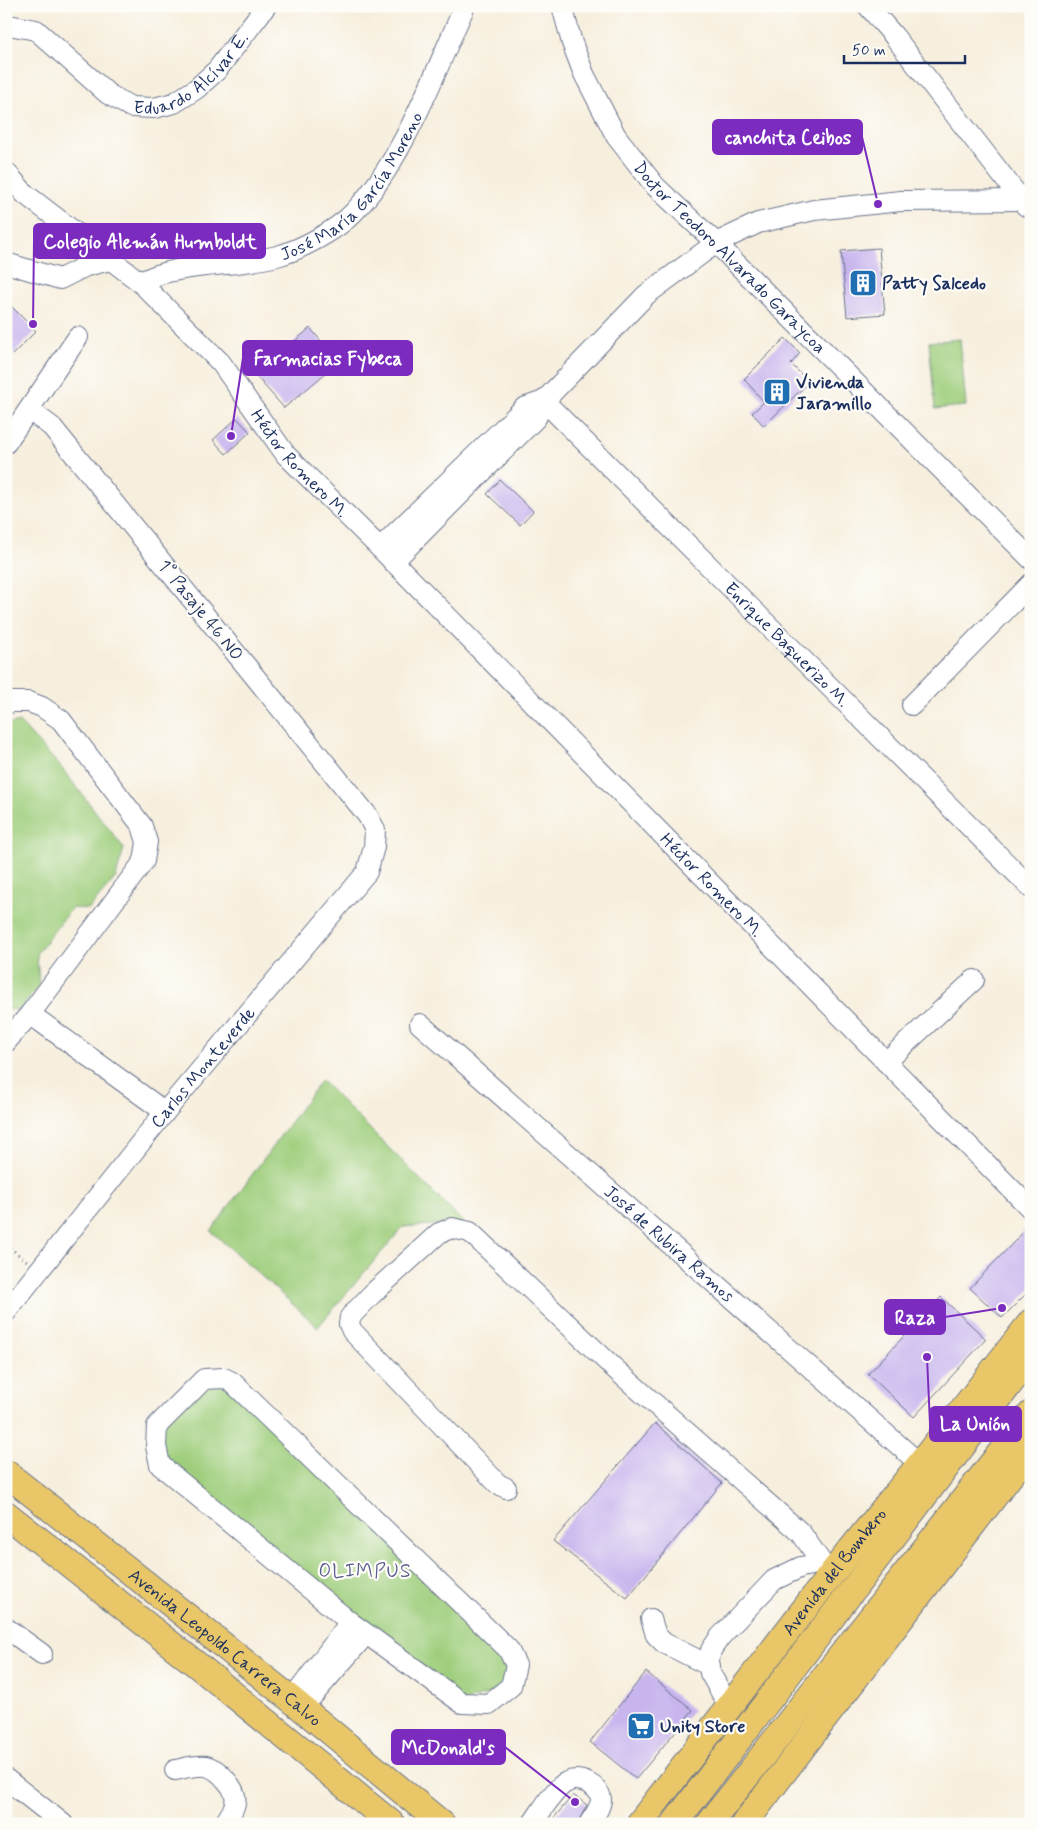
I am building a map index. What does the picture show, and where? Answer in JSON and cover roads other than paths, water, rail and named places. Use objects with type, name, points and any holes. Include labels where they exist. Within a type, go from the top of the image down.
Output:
[{"type":"main road","name":"Avenida del Bombero","points":[[639,1824],[730,1708],[827,1568],[920,1464],[1031,1322]]},
{"type":"main road","name":"Avenida del Bombero","points":[[674,1824],[1023,1376],[1031,1356]]},
{"type":"main road","points":[[947,1430],[1023,1376]]},
{"type":"main road","points":[[682,1824],[894,1554],[1023,1376]]},
{"type":"main road","points":[[709,1824],[1031,1414]]},
{"type":"main road","points":[[1009,1477],[1031,1443]]},
{"type":"main road","points":[[745,1823],[1009,1477],[1031,1452]]},
{"type":"main road","name":"Avenida Leopoldo Carrera Calvo","points":[[6,1473],[297,1704],[442,1824]]},
{"type":"main road","name":"Avenida Leopoldo Carrera Calvo","points":[[6,1514],[201,1668],[392,1824]]},
{"type":"street","name":"Eduardo Alcívar E.","points":[[6,26],[36,30],[108,94],[131,107],[154,108],[174,103],[196,90],[217,70],[266,6]]},
{"type":"street","name":"José María García Moreno","points":[[140,282],[163,273],[278,256],[305,246],[352,215],[395,155],[464,6]]},
{"type":"street","name":"Doctor Teodoro Alvarado Garaycoa","points":[[562,6],[572,43],[584,74],[616,136],[654,186],[716,243],[1031,560]]},
{"type":"street","points":[[868,6],[1027,203]]},
{"type":"street","name":"Héctor Romero M.","points":[[6,172],[25,194],[140,282],[220,363],[286,455],[1031,1209]]},
{"type":"street","points":[[386,555],[536,418],[544,401],[646,295],[716,243],[758,223],[814,210],[901,201],[1027,203]]},
{"type":"street","points":[[6,263],[60,279],[86,266],[110,260]]},
{"type":"street","points":[[6,443],[78,337]]},
{"type":"street","name":"Enrique Baquerizo M.","points":[[544,401],[1031,888]]},
{"type":"street","name":"1° Pasaje 46 NO","points":[[29,410],[52,427],[368,816]]},
{"type":"street","points":[[912,705],[1031,584]]},
{"type":"street","points":[[6,704],[29,702],[42,706],[61,720],[142,826],[147,842],[144,861],[30,1014],[6,1042]]},
{"type":"street","name":"Carlos Monteverde","points":[[6,1312],[165,1112],[367,872],[374,847],[375,830],[368,816]]},
{"type":"street","points":[[886,1062],[974,980]]},
{"type":"street","points":[[30,1014],[165,1112]]},
{"type":"street","name":"José de Rubira Ramos","points":[[420,1024],[920,1464]]},
{"type":"street","points":[[506,1488],[498,1484],[352,1331],[349,1324],[350,1316],[372,1294],[439,1233],[452,1228],[470,1232],[614,1368],[801,1533],[827,1568]]},
{"type":"street","points":[[204,1378],[224,1378],[232,1382],[508,1649],[516,1666],[511,1686],[490,1704],[462,1704],[366,1634],[160,1465],[156,1446],[157,1426],[204,1378]]},
{"type":"street","points":[[730,1708],[710,1673],[711,1650],[720,1637],[774,1580],[802,1567],[827,1568]]},
{"type":"street","points":[[651,1619],[656,1635],[664,1643],[710,1666]]},
{"type":"street","points":[[297,1704],[350,1622]]},
{"type":"street","points":[[6,1628],[42,1654]]},
{"type":"street","points":[[297,1704],[366,1634]]},
{"type":"street","points":[[175,1770],[208,1766],[219,1771],[234,1788],[236,1802],[232,1813],[224,1824]]},
{"type":"street","points":[[6,1779],[64,1824]]},
{"type":"street","points":[[532,1824],[564,1783],[575,1780],[587,1782],[599,1794],[600,1804],[589,1824]]},
{"type":"place","name":"canchita Ceibos","points":[[878,204]]},
{"type":"place","name":"Patty Salcedo","points":[[863,283]]},
{"type":"place","name":"Colegio Alemán Humboldt","points":[[33,324]]},
{"type":"place","name":"Vivienda Jaramillo","points":[[777,392]]},
{"type":"place","name":"Farmacias Fybeca","points":[[231,436]]},
{"type":"place","name":"Raza","points":[[1002,1308]]},
{"type":"place","name":"La Unión","points":[[927,1357]]},
{"type":"place","name":"Unity Store","points":[[641,1726]]},
{"type":"place","name":"McDonald's","points":[[575,1802]]},
{"type":"district","name":"OLIMPUS","points":[[365,1570]]}]
